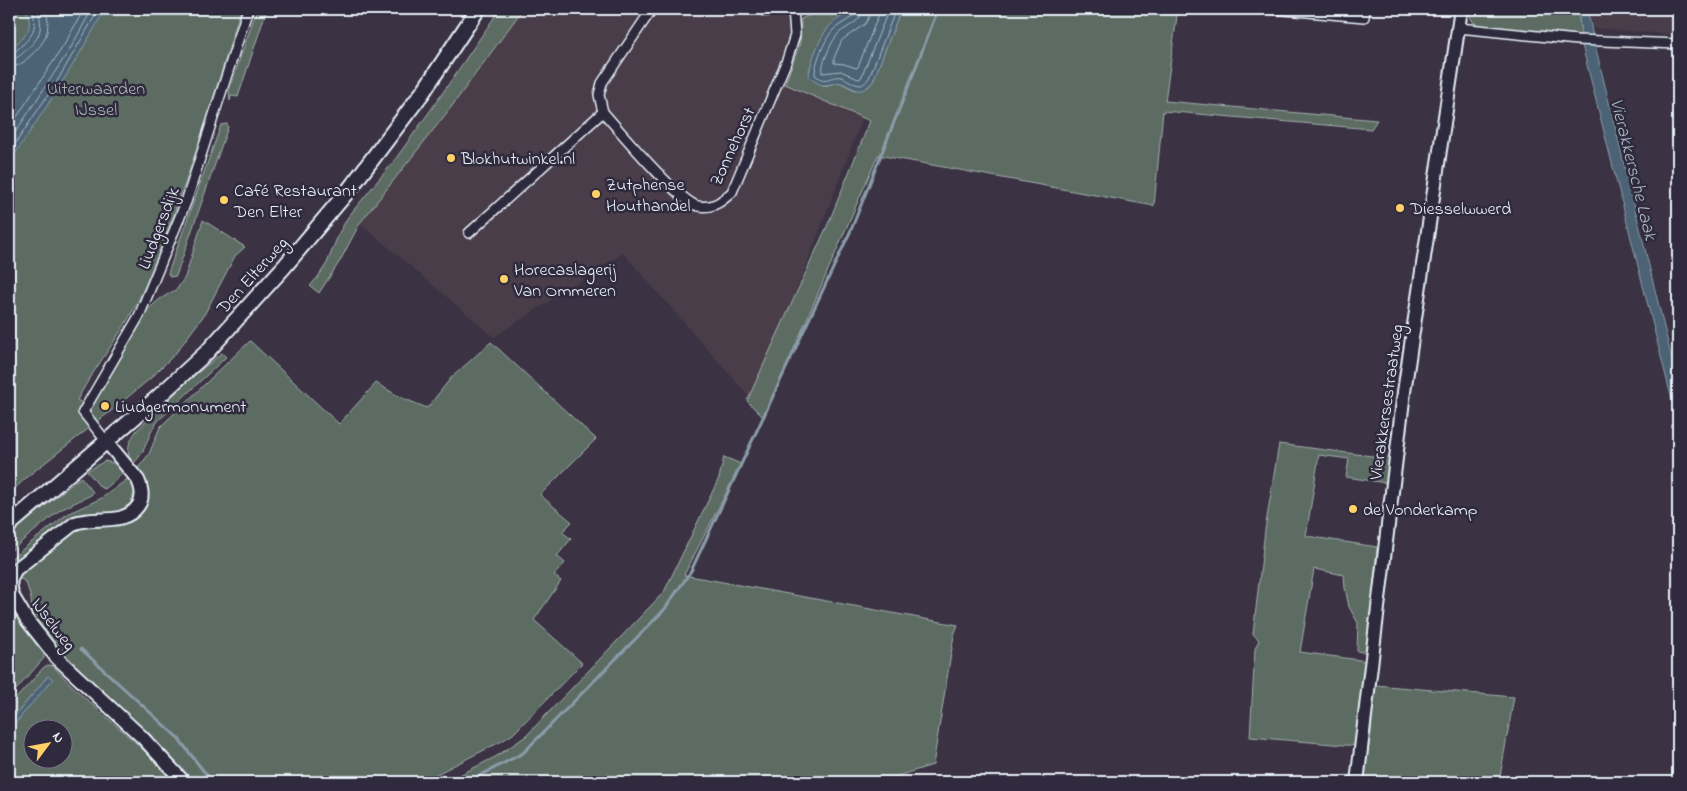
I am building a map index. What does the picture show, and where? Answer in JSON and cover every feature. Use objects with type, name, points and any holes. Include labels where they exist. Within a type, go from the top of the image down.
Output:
[{"type":"main road","name":"Den Elterweg","points":[[9,525],[157,398],[207,352],[310,238],[423,92],[478,9]]},
{"type":"street","name":"Liudgersdijk","points":[[106,441],[83,412],[139,316],[186,202],[248,9]]},
{"type":"street","points":[[469,233],[603,112],[599,96],[602,83],[652,9]]},
{"type":"street","name":"Zonnehorst","points":[[603,112],[677,193],[698,206],[717,205],[732,192],[788,60],[795,35],[793,9]]},
{"type":"street","points":[[1273,9],[1364,17],[1365,9]]},
{"type":"street","name":"Vierakkersestraatweg","points":[[1357,782],[1404,392],[1461,9]]},
{"type":"street","points":[[1459,28],[1577,40],[1678,44]]},
{"type":"street","name":"IJselweg","points":[[106,441],[138,480],[141,488],[140,503],[131,514],[122,518],[87,520],[75,524],[15,570],[10,582],[11,590],[27,620],[54,654],[142,737],[184,782]]},
{"type":"shaded area","points":[[523,9],[904,9],[754,402],[623,253],[494,337],[360,223],[449,110]]},
{"type":"shaded area","points":[[1380,9],[1678,9],[1678,35],[1443,16]]},
{"type":"green space","name":"Uiterwaarden IJssel","points":[[9,9],[241,9],[197,149],[145,286],[122,330],[77,400],[90,407],[146,311],[160,299],[177,289],[185,277],[203,220],[245,247],[235,256],[204,315],[175,354],[152,377],[28,476],[9,494]]},
{"type":"green space","points":[[257,9],[267,9],[238,97],[231,96],[230,101],[229,90]]},
{"type":"green space","points":[[500,9],[523,9],[449,110],[360,223],[340,261],[319,293],[310,286],[327,263],[339,233],[348,217],[394,161]]},
{"type":"green space","points":[[746,9],[781,9],[787,15],[764,17]]},
{"type":"green space","points":[[823,9],[855,9],[828,28],[816,50],[809,71],[824,86],[839,82],[855,90],[868,87],[873,81],[901,9],[1178,9],[1165,101],[1377,120],[1371,129],[1163,111],[1154,206],[878,155],[764,418],[747,401],[828,224],[870,121],[785,84],[800,43],[801,19]]},
{"type":"green space","points":[[1466,9],[1578,9],[1582,45],[1478,25],[1473,22]]},
{"type":"green space","points":[[227,124],[228,127],[176,276],[170,277],[168,273],[221,125]]},
{"type":"green space","points":[[250,341],[339,424],[376,383],[400,397],[427,408],[451,378],[491,342],[596,439],[540,495],[572,522],[562,532],[571,539],[557,556],[565,563],[554,575],[561,581],[534,620],[582,663],[513,734],[421,782],[190,782],[62,656],[32,616],[31,599],[27,585],[23,580],[17,578],[23,570],[75,529],[124,522],[133,519],[140,513],[145,504],[147,490],[145,481],[138,468],[149,454],[160,427]]},
{"type":"green space","points":[[222,353],[226,357],[158,421],[142,453],[133,464],[128,451],[137,430],[191,378]]},
{"type":"green space","points":[[1279,444],[1387,458],[1390,456],[1386,483],[1346,477],[1349,459],[1319,455],[1306,536],[1377,547],[1368,653],[1357,651],[1358,623],[1349,607],[1344,575],[1314,569],[1300,652],[1367,661],[1357,746],[1250,737],[1255,649],[1259,640],[1253,634],[1265,530]]},
{"type":"green space","points":[[724,457],[741,464],[684,575],[958,625],[954,635],[933,765],[878,782],[446,782],[497,756],[526,736],[664,592],[719,478]]},
{"type":"green space","points":[[105,461],[113,463],[126,471],[105,489],[100,487],[87,471]]},
{"type":"green space","points":[[81,477],[93,492],[91,495],[60,510],[9,552],[9,535]]},
{"type":"green space","points":[[130,477],[135,491],[130,504],[117,512],[76,516],[9,569],[9,560],[67,514],[102,498]]},
{"type":"green space","points":[[9,597],[44,652],[44,658],[9,698]]},
{"type":"green space","points":[[48,665],[53,666],[83,696],[146,752],[175,782],[9,782],[9,730],[20,718],[48,676],[9,723],[9,703],[11,704],[44,667]]},
{"type":"green space","points":[[1375,685],[1514,697],[1499,782],[1363,782],[1371,733]]},
{"type":"water","points":[[26,9],[105,9],[59,87],[9,162],[9,50],[27,33],[29,23]]},
{"type":"water","points":[[855,9],[901,9],[873,81],[860,90],[839,82],[826,85],[817,83],[809,77],[809,72],[822,38],[833,22]]},
{"type":"water","points":[[1578,9],[1587,9],[1678,384],[1678,424],[1582,45]]},
{"type":"water","points":[[48,676],[53,679],[9,730],[9,723]]},
{"type":"waterway","points":[[468,782],[523,753],[664,610],[691,571],[851,230],[938,9]]},
{"type":"waterway","points":[[81,649],[178,738],[212,782]]},
{"type":"place","name":"Blokhutwinkel.nl","points":[[451,158]]},
{"type":"place","name":"Zutphense Houthandel","points":[[596,194]]},
{"type":"place","name":"Café Restaurant Den Elter","points":[[224,200]]},
{"type":"place","name":"Diesselwwerd","points":[[1400,208]]},
{"type":"place","name":"Horecaslagerij Van Ommeren","points":[[504,279]]},
{"type":"place","name":"Liudgermonument","points":[[105,406]]},
{"type":"place","name":"de Vonderkamp","points":[[1353,509]]},
{"type":"water label","name":"Vierakkersche Laak","points":[[1635,169]]}]
